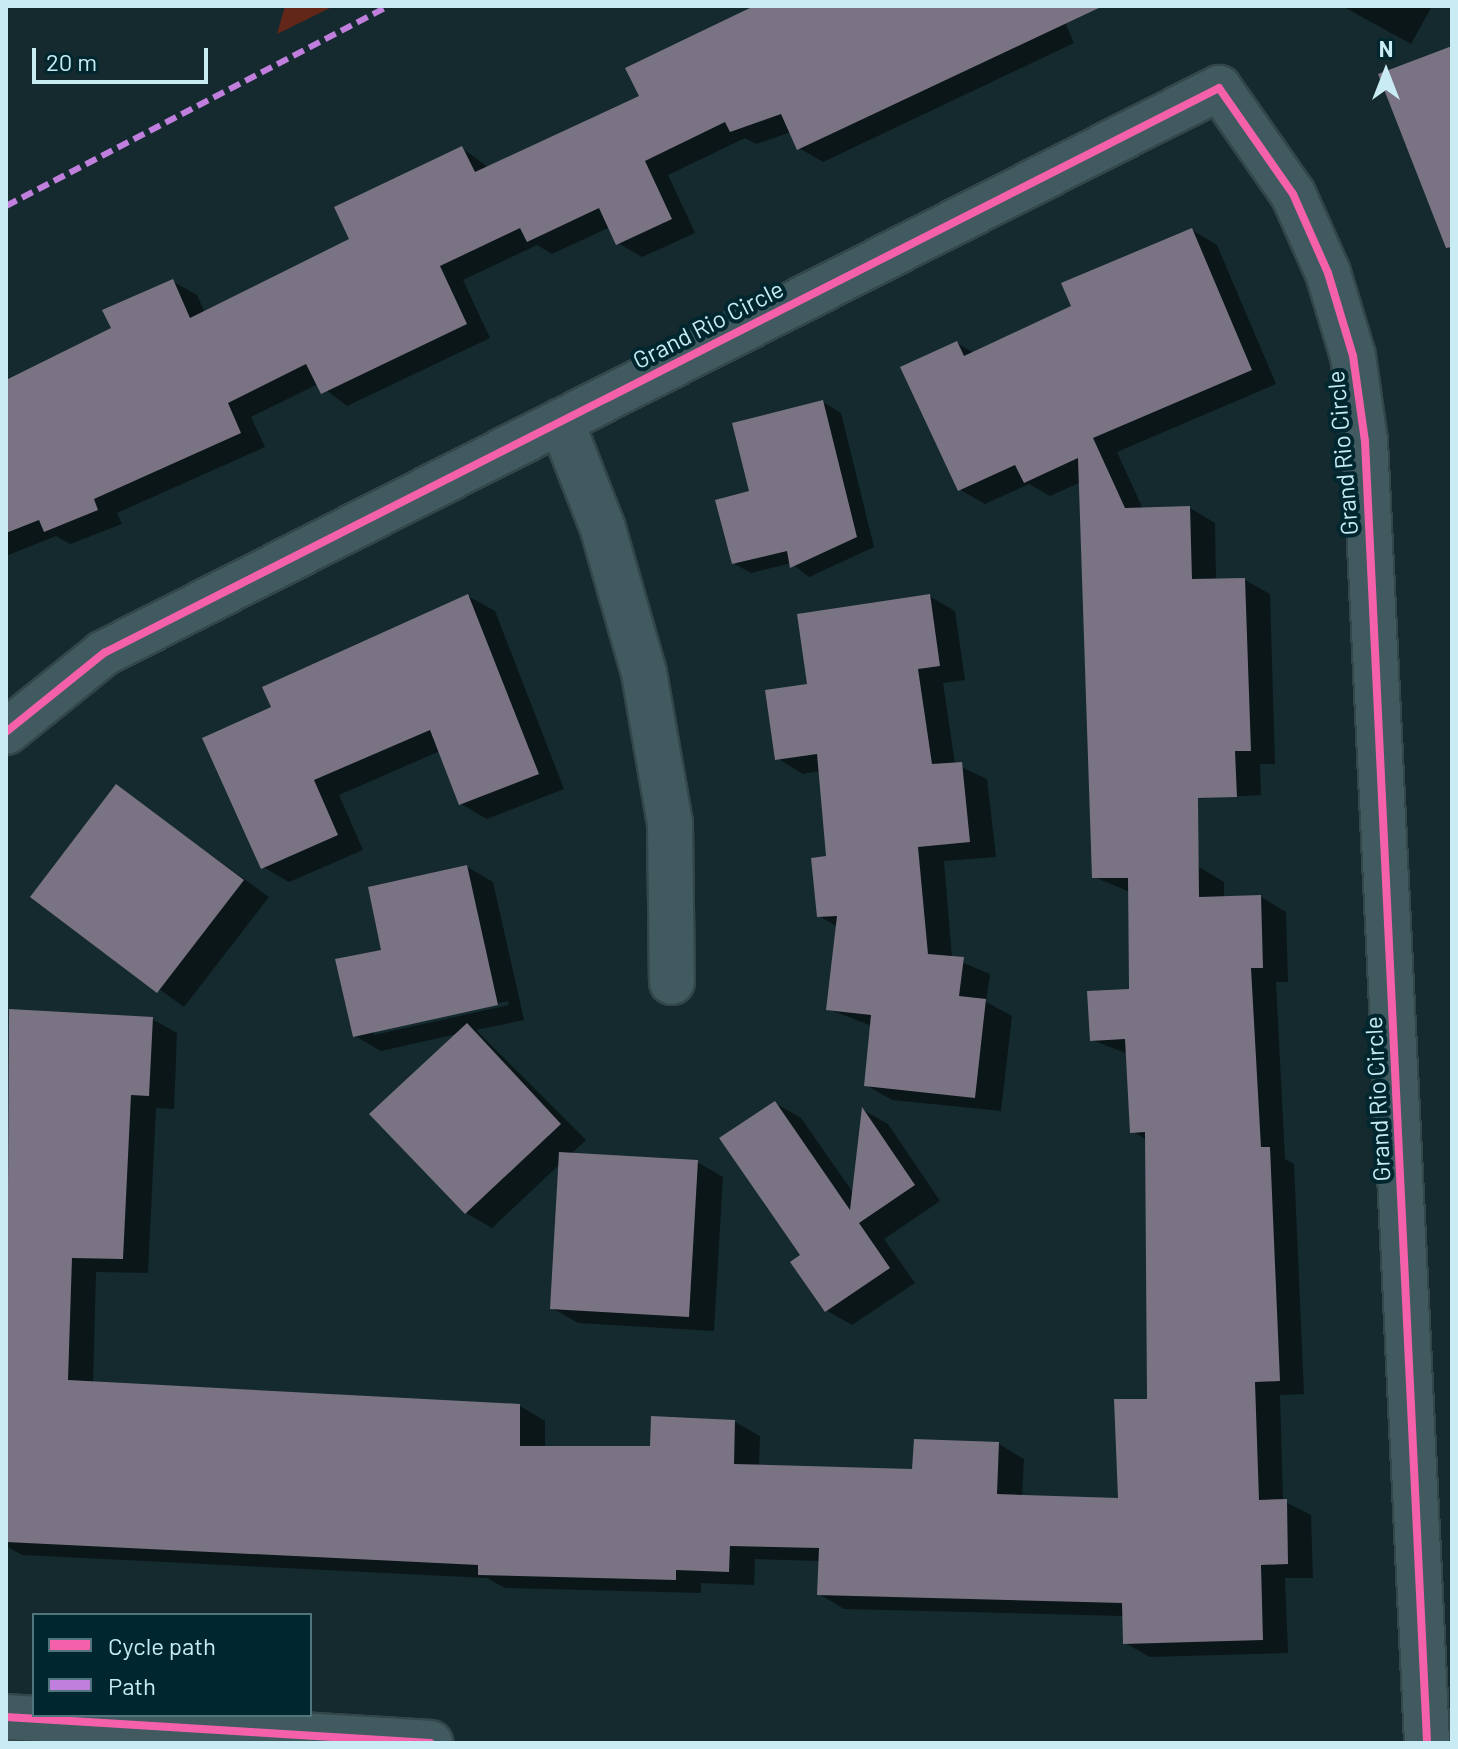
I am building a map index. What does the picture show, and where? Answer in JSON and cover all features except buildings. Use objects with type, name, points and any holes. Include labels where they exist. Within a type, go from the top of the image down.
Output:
[{"type":"street","name":"Grand Rio Circle","points":[[6,732],[33,702],[104,653],[1219,88],[1293,194],[1353,356],[1365,441],[1427,1743]]},
{"type":"street","points":[[561,421],[603,529],[644,673],[670,823],[672,982]]},
{"type":"street","points":[[6,1717],[430,1743]]},
{"type":"shaded area","points":[[285,6],[334,6],[277,34]]},
{"type":"marked path","points":[[6,206],[389,6]]},
{"type":"cycle path","points":[[6,732],[104,653],[1219,88],[1293,194],[1328,273],[1353,356],[1365,441],[1427,1743]]},
{"type":"cycle path","points":[[6,1717],[430,1743]]}]
